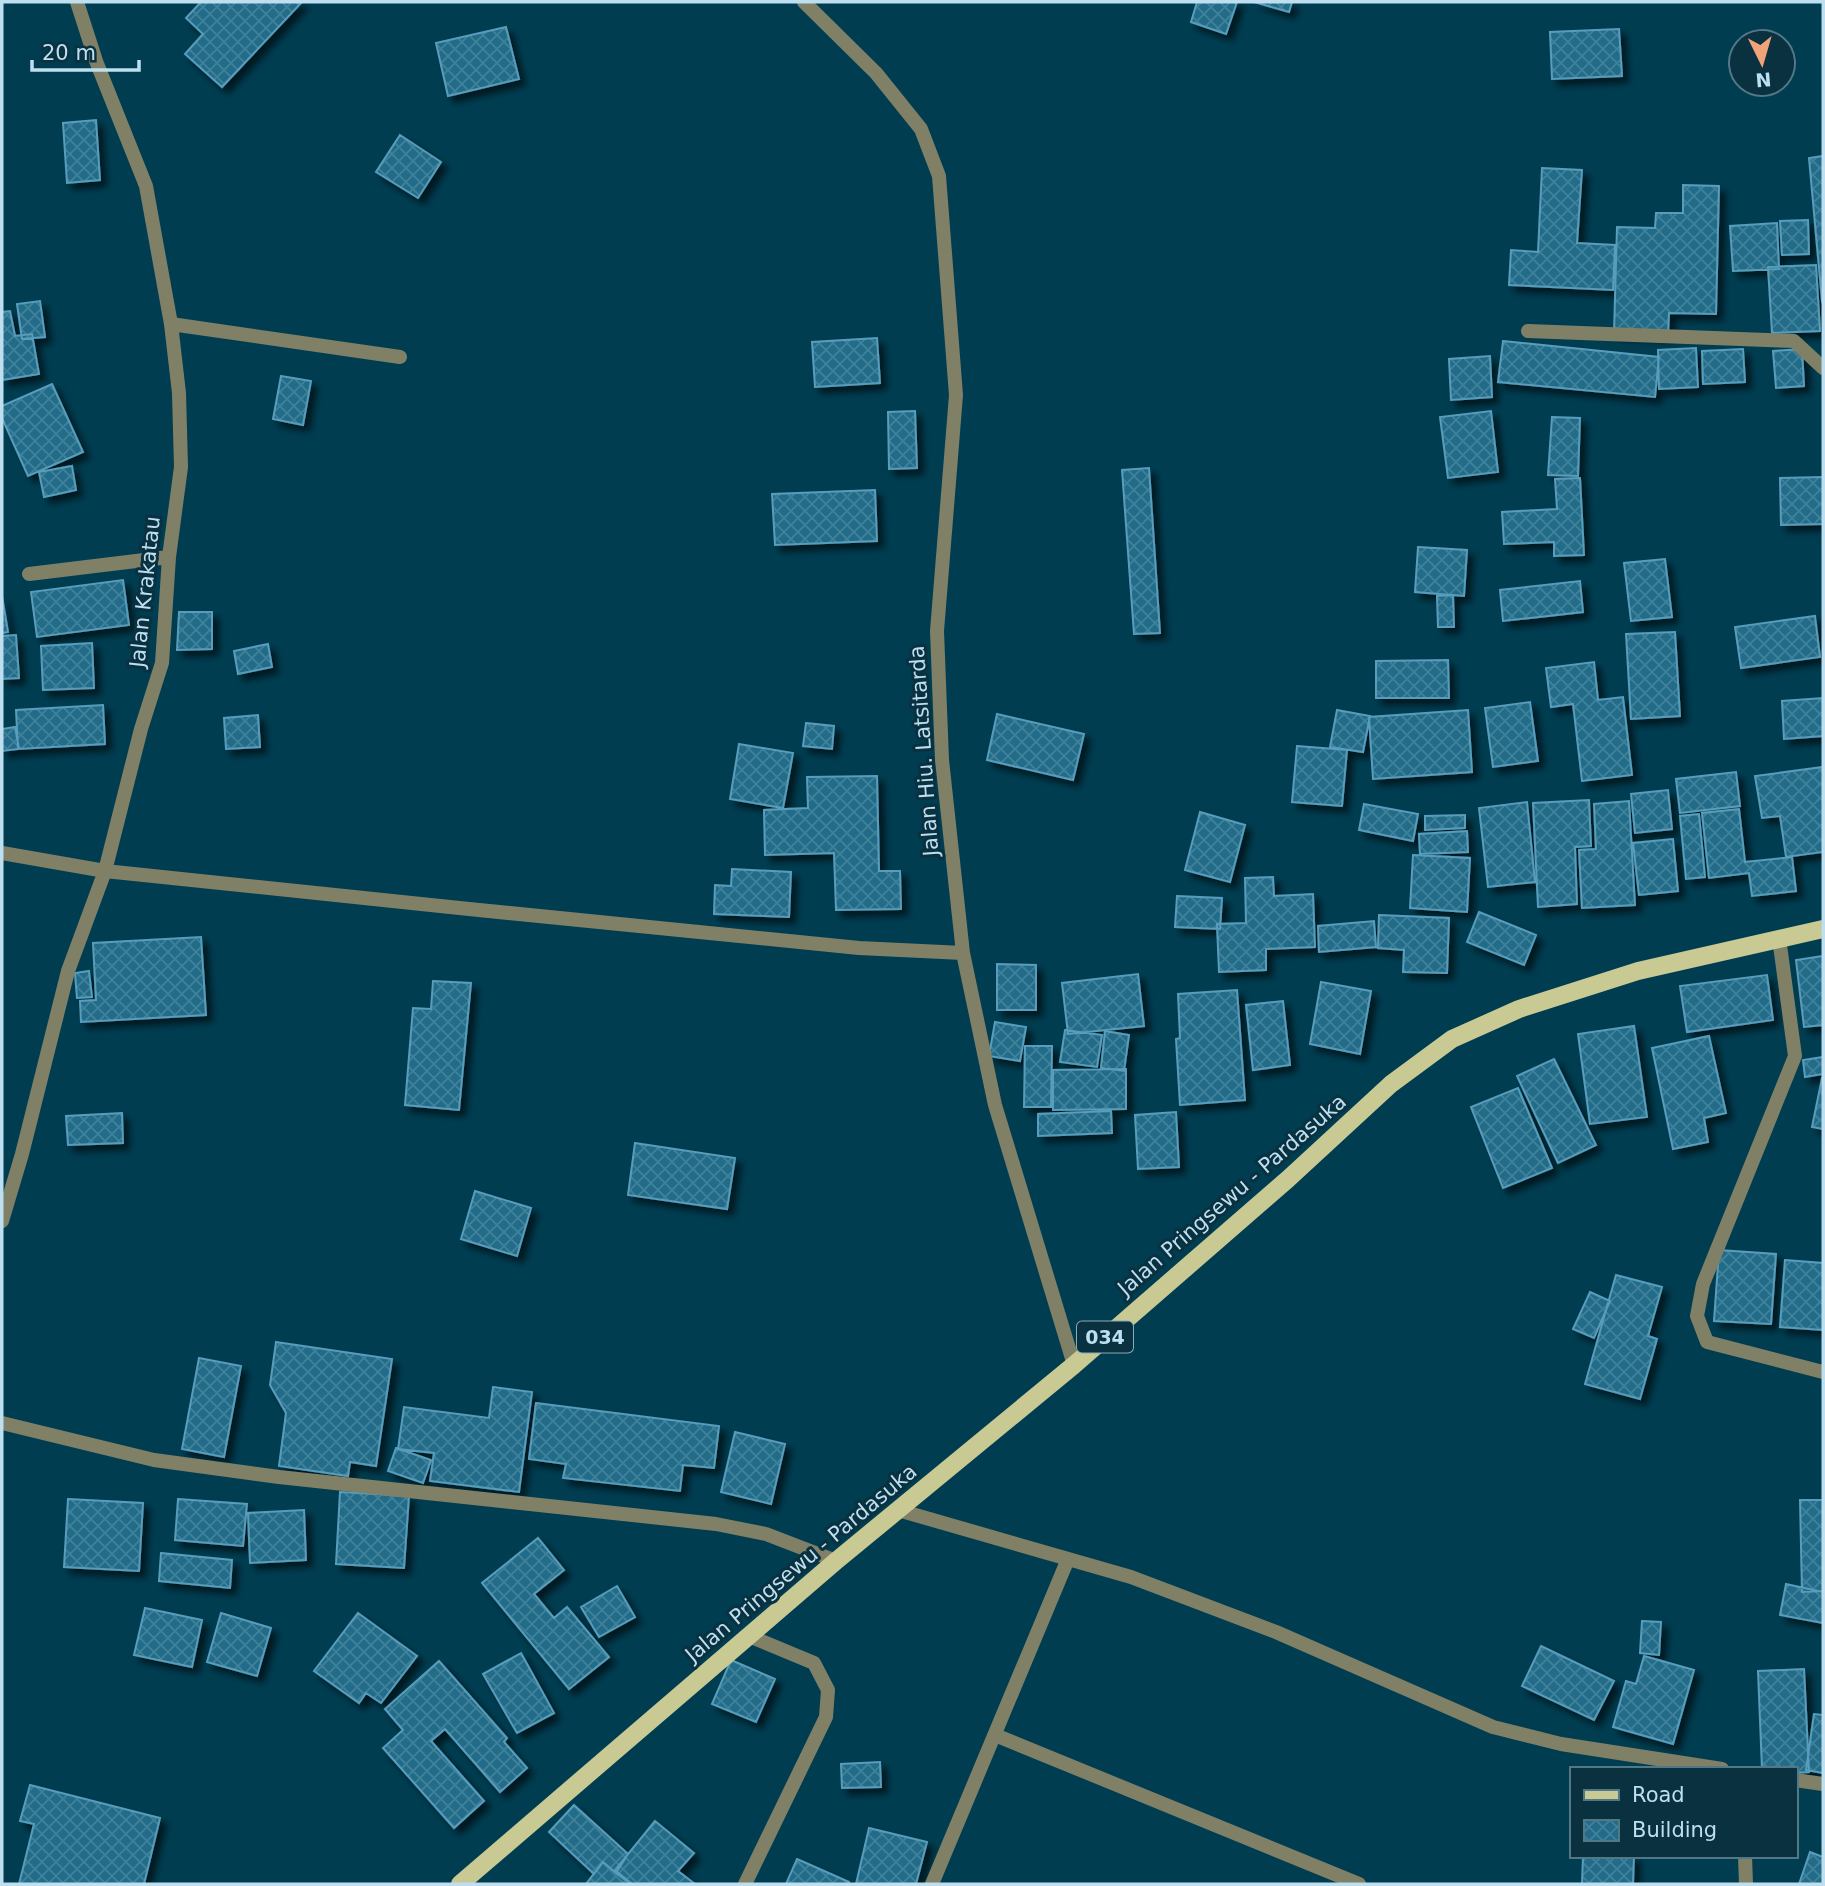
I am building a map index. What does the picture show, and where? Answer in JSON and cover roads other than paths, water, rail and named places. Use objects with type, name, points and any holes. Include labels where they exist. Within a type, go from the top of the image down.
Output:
[{"type":"main road","name":"Jalan Pringsewu - Pardasuka","points":[[460,1884],[836,1561],[1074,1365],[1288,1179],[1391,1084],[1452,1039],[1519,1009],[1638,971],[1823,929]]},
{"type":"street","name":"Jalan Krakatau","points":[[2,1222],[68,971],[106,870],[141,729],[162,663],[169,557],[181,467],[179,393],[171,324],[146,186],[96,61],[77,2]]},
{"type":"street","name":"Jalan Hiu. Latsitarda","points":[[804,2],[876,74],[921,129],[939,176],[956,395],[937,631],[942,760],[962,953],[995,1105],[1074,1365]]},
{"type":"street","points":[[171,324],[400,357]]},
{"type":"street","points":[[1528,331],[1794,341],[1823,369]]},
{"type":"street","points":[[29,575],[169,557]]},
{"type":"street","points":[[2,853],[106,870],[845,946],[962,953]]},
{"type":"street","points":[[1779,938],[1795,1056],[1703,1284],[1697,1316],[1707,1342],[1823,1372]]},
{"type":"street","points":[[2,1423],[154,1460],[279,1477],[716,1524],[766,1534],[836,1561]]},
{"type":"street","points":[[898,1510],[1131,1577],[1276,1632],[1493,1727],[1561,1744],[1709,1767]]},
{"type":"street","points":[[932,1884],[1068,1559]]},
{"type":"street","points":[[745,1884],[826,1717],[828,1690],[814,1663],[749,1636]]},
{"type":"street","points":[[995,1735],[1359,1884]]},
{"type":"street","points":[[1797,1780],[1823,1784]]},
{"type":"street","points":[[1745,1858],[1746,1884]]}]
